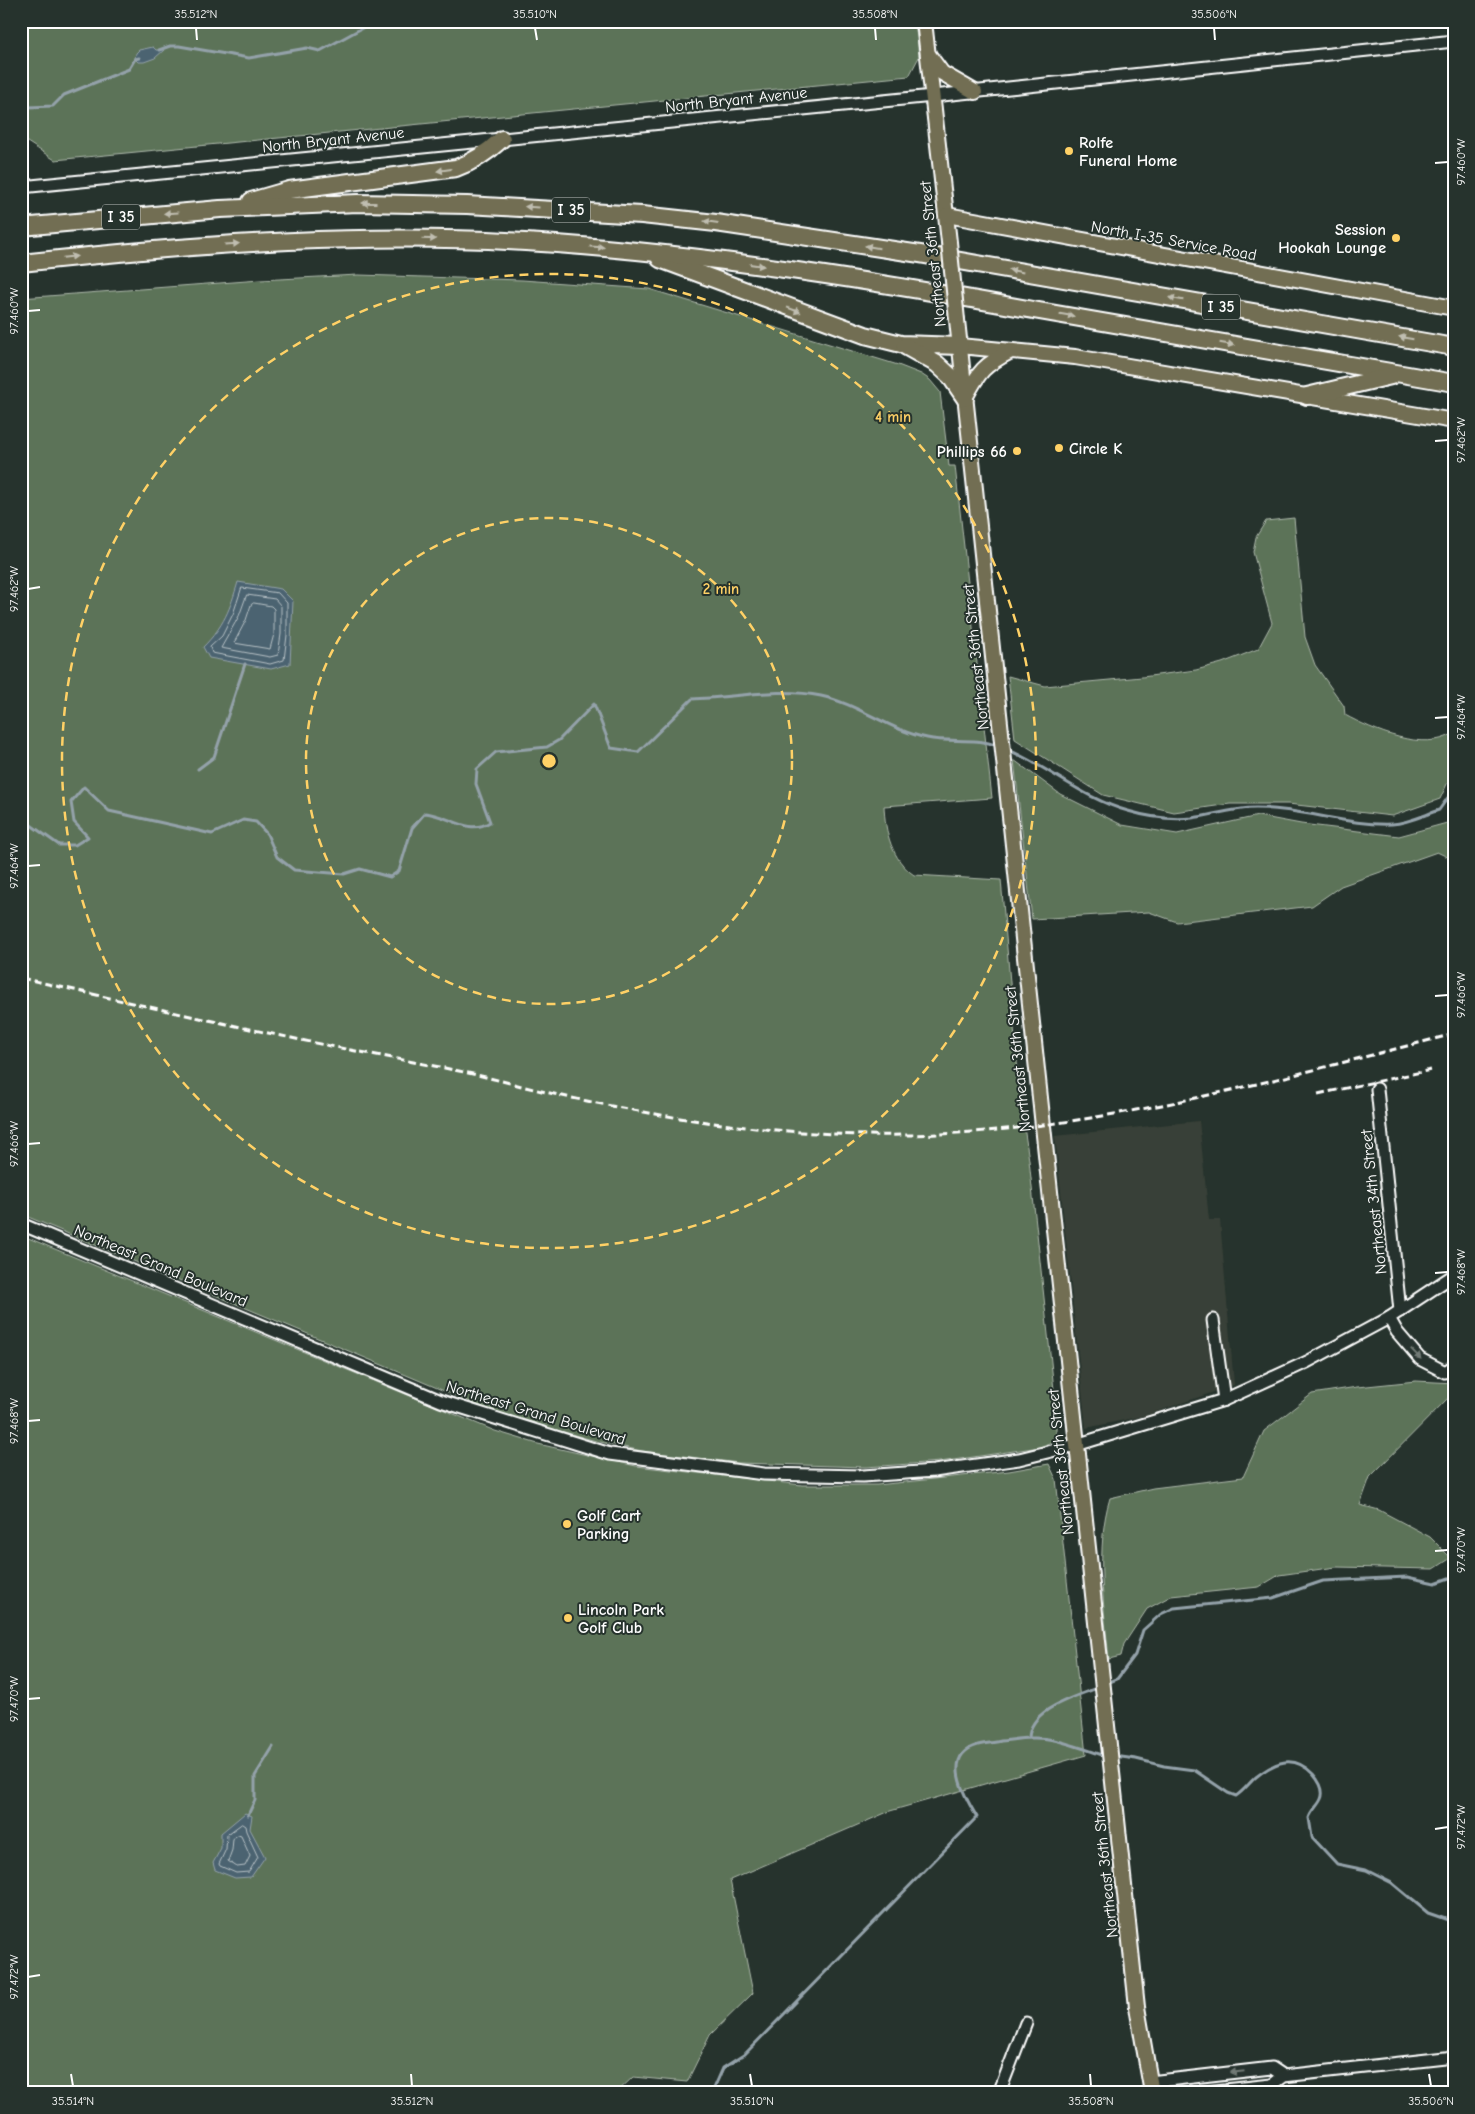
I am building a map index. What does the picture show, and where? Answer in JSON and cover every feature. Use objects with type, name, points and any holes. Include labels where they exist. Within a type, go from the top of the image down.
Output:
[{"type":"highway","points":[[220,209],[289,190],[465,166],[488,152],[502,139]]},
{"type":"highway","name":"I 35","points":[[21,227],[220,209],[358,203],[467,204],[623,213],[716,223],[969,262],[1454,346]]},
{"type":"highway","name":"I 35","points":[[21,262],[181,247],[365,239],[470,240],[640,250],[724,260],[919,290],[1454,383]]},
{"type":"highway","points":[[640,250],[865,335],[902,344],[960,346]]},
{"type":"highway","points":[[902,344],[937,364],[950,376],[965,398]]},
{"type":"highway","points":[[1308,396],[1400,374]]},
{"type":"main road","name":"Northeast 36th Street","points":[[924,21],[950,242],[965,398],[1137,2007],[1151,2087]]},
{"type":"main road","points":[[927,54],[942,73],[975,92]]},
{"type":"main road","name":"North I-35 Service Road","points":[[947,216],[1454,308]]},
{"type":"main road","points":[[960,346],[1075,357],[1454,421]]},
{"type":"main road","points":[[965,398],[978,374],[988,363],[1011,351]]},
{"type":"street","name":"North Bryant Avenue","points":[[21,187],[975,92],[1454,41]]},
{"type":"street","name":"Northeast 34th Street","points":[[1377,1089],[1400,1311]]},
{"type":"street","name":"Northeast Grand Boulevard","points":[[21,1224],[441,1401],[610,1454],[764,1474],[863,1476],[934,1471],[1019,1459],[1076,1445],[1224,1400],[1307,1362],[1389,1318],[1454,1275]]},
{"type":"street","points":[[1389,1318],[1397,1332],[1420,1359],[1445,1372],[1454,1366]]},
{"type":"street","points":[[1213,1320],[1224,1400]]},
{"type":"street","points":[[999,2093],[1026,2023]]},
{"type":"street","points":[[1197,2093],[1272,2085],[1284,2076],[1454,2057]]},
{"type":"street","points":[[1151,2087],[1272,2068],[1284,2076]]},
{"type":"shaded area","points":[[1199,1121],[1209,1220],[1220,1220],[1234,1385],[1144,1416],[1086,1428],[1055,1136]]},
{"type":"green space","points":[[21,21],[915,21],[919,57],[909,76],[55,160],[21,138]]},
{"type":"green space","points":[[358,275],[522,280],[649,289],[898,365],[921,374],[930,380],[940,392],[949,466],[955,466],[992,798],[884,806],[886,826],[891,845],[900,862],[914,875],[1001,880],[1021,1107],[1029,1160],[1056,1408],[1056,1440],[1040,1447],[940,1462],[865,1467],[739,1463],[642,1451],[596,1441],[497,1413],[21,1214],[21,298],[260,280]]},
{"type":"green space","points":[[1294,518],[1305,637],[1315,665],[1344,706],[1345,715],[1356,721],[1384,733],[1414,740],[1442,739],[1454,733],[1454,769],[1440,799],[1392,816],[1288,804],[1230,804],[1174,812],[1103,795],[1015,739],[1008,676],[1045,686],[1142,677],[1196,670],[1222,663],[1258,649],[1272,623],[1253,552],[1256,537],[1266,521]]},
{"type":"green space","points":[[1014,760],[1060,794],[1122,825],[1177,834],[1258,816],[1301,824],[1399,836],[1447,823],[1454,811],[1454,860],[1437,852],[1341,886],[1312,906],[1177,922],[1149,912],[1032,919]]},
{"type":"green space","points":[[21,1235],[495,1431],[538,1444],[636,1466],[802,1485],[877,1485],[1009,1471],[1049,1464],[1056,1479],[1086,1755],[890,1811],[730,1880],[753,1993],[710,2035],[687,2082],[633,2077],[616,2093],[21,2093]]},
{"type":"green space","points":[[1416,1381],[1454,1383],[1454,1392],[1370,1477],[1360,1505],[1379,1510],[1430,1537],[1451,1558],[1434,1569],[1336,1567],[1279,1575],[1259,1587],[1171,1596],[1147,1609],[1124,1644],[1121,1656],[1109,1659],[1103,1599],[1102,1557],[1105,1517],[1110,1498],[1153,1488],[1243,1477],[1264,1431],[1312,1394]]},
{"type":"water","points":[[153,47],[156,50],[164,50],[155,58],[144,62],[138,62],[135,59],[136,53],[139,50]]},
{"type":"water","points":[[238,582],[281,589],[293,601],[290,664],[271,669],[209,658],[203,647],[216,632],[225,617]]},
{"type":"water","points":[[245,1813],[252,1816],[250,1829],[265,1857],[251,1877],[235,1878],[215,1870],[213,1863],[221,1848],[221,1833]]},
{"type":"waterway","points":[[159,50],[170,46],[179,46],[249,58],[307,48],[320,51],[375,21]]},
{"type":"waterway","points":[[21,111],[28,107],[53,106],[64,95],[129,69],[135,59],[139,58]]},
{"type":"waterway","points":[[198,769],[214,757],[245,664]]},
{"type":"waterway","points":[[21,818],[59,845],[75,845],[88,837],[74,822],[71,802],[84,787],[109,811],[212,834],[243,820],[256,822],[267,834],[277,857],[294,870],[344,874],[360,869],[390,877],[399,871],[412,828],[425,813],[466,826],[482,826],[490,822],[476,784],[477,769],[496,752],[547,747],[559,740],[594,704],[611,748],[638,752],[692,699],[772,693],[805,694],[835,700],[900,729],[927,738],[989,743],[998,746]]},
{"type":"waterway","points":[[1006,749],[1096,799],[1128,811],[1159,818],[1184,819],[1232,810],[1256,808],[1290,811],[1375,824],[1392,824],[1439,810],[1454,789]]},
{"type":"waterway","points":[[1107,1683],[1117,1679],[1135,1655],[1143,1630],[1161,1614],[1174,1608],[1273,1598],[1323,1581],[1407,1577],[1435,1583],[1454,1578]]},
{"type":"waterway","points":[[1029,1738],[1031,1728],[1046,1711],[1099,1687]]},
{"type":"waterway","points":[[712,2093],[723,2068],[745,2054],[977,1817],[966,1798],[959,1777],[958,1767],[960,1758],[967,1750],[978,1745],[1001,1741],[1041,1738],[1067,1743],[1105,1756]]},
{"type":"waterway","points":[[248,1815],[255,1800],[255,1776],[273,1747]]},
{"type":"waterway","points":[[1114,1756],[1194,1770],[1228,1793],[1236,1796],[1263,1771],[1285,1762],[1299,1764],[1313,1774],[1322,1789],[1321,1799],[1309,1818],[1312,1837],[1337,1864],[1366,1870],[1392,1883],[1428,1913],[1454,1922]]},
{"type":"railway","points":[[21,978],[301,1040],[459,1071],[627,1109],[706,1122],[826,1134],[907,1135],[977,1132],[1115,1114],[1251,1085],[1454,1034]]},
{"type":"railway","points":[[1318,1094],[1431,1070]]},
{"type":"place","name":"Rolfe Funeral Home","points":[[1069,151]]},
{"type":"place","name":"Session Hookah Lounge","points":[[1396,238]]},
{"type":"place","name":"Circle K","points":[[1059,448]]},
{"type":"place","name":"Phillips 66","points":[[1017,451]]},
{"type":"place","name":"Golf Cart Parking","points":[[567,1524]]},
{"type":"place","name":"Lincoln Park Golf Club","points":[[568,1618]]}]
